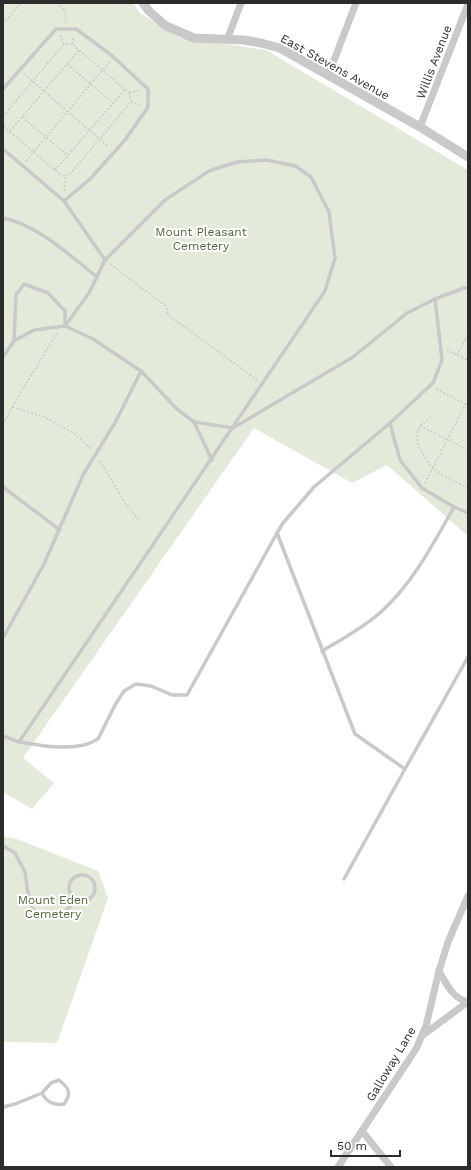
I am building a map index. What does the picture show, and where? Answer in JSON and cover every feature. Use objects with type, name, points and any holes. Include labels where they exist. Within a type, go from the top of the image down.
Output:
[{"type":"street","name":"East Stevens Avenue","points":[[143,3],[166,26],[194,38],[244,40],[261,42],[280,48],[420,127],[468,157]]},
{"type":"street","points":[[227,40],[241,3]]},
{"type":"street","points":[[328,76],[356,3]]},
{"type":"street","name":"Willis Avenue","points":[[420,127],[468,4]]},
{"type":"street","name":"Galloway Lane","points":[[338,1167],[416,1049],[426,1026],[439,971],[448,942],[468,896]]},
{"type":"street","points":[[439,971],[450,990],[459,1000],[468,1002]]},
{"type":"street","points":[[422,1035],[468,1002]]},
{"type":"street","points":[[362,1131],[391,1167]]},
{"type":"lane","points":[[3,89],[56,28],[76,29],[113,57],[148,89],[148,107],[125,140],[90,179],[64,201]]},
{"type":"lane","points":[[3,149],[64,201],[105,260]]},
{"type":"lane","points":[[19,742],[212,460],[325,291],[335,258],[329,212],[311,178],[295,166],[268,160],[237,162],[209,170],[165,200],[105,260],[89,293],[63,326]]},
{"type":"lane","points":[[3,218],[14,220],[50,239],[96,277]]},
{"type":"lane","points":[[14,341],[16,295],[24,284],[48,293],[65,311],[63,326]]},
{"type":"lane","points":[[194,422],[233,428],[353,357],[407,313],[435,299],[464,288],[468,288]]},
{"type":"lane","points":[[3,736],[19,742],[48,746],[64,747],[84,745],[98,739],[115,704],[124,691],[136,684],[151,686],[172,694],[187,696],[283,523],[314,487],[390,423],[433,383],[442,360],[435,299]]},
{"type":"lane","points":[[3,357],[14,341],[34,330],[63,326],[93,339],[141,371],[177,409],[194,422],[212,460]]},
{"type":"lane","points":[[3,638],[44,564],[83,475],[116,421],[141,371]]},
{"type":"lane","points":[[390,423],[400,460],[422,488],[454,507],[468,513]]},
{"type":"lane","points":[[3,487],[60,530]]},
{"type":"lane","points":[[322,651],[358,629],[381,612],[411,580],[454,507]]},
{"type":"lane","points":[[277,533],[354,734],[405,769]]},
{"type":"lane","points":[[344,879],[468,657]]},
{"type":"lane","points":[[3,846],[15,853],[25,872],[28,894],[33,910],[47,918],[62,916],[76,900]]},
{"type":"lane","points":[[77,875],[89,875],[96,883],[95,894],[86,901],[76,900],[69,892],[70,881],[77,875]]},
{"type":"lane","points":[[3,1107],[42,1094],[51,1083],[59,1080],[66,1086],[69,1093],[64,1104],[58,1105],[52,1104],[42,1094]]},
{"type":"path","points":[[3,24],[21,3]]},
{"type":"path","points":[[56,3],[65,10],[66,29]]},
{"type":"path","points":[[3,116],[64,44],[72,44],[79,50],[125,90],[129,94],[131,102]]},
{"type":"path","points":[[10,132],[79,50]]},
{"type":"path","points":[[22,165],[113,57]]},
{"type":"path","points":[[67,64],[113,103]]},
{"type":"path","points":[[20,70],[115,152]]},
{"type":"path","points":[[129,94],[148,89]]},
{"type":"path","points":[[55,170],[125,90]]},
{"type":"path","points":[[131,102],[148,107]]},
{"type":"path","points":[[3,126],[62,176],[69,175],[131,102]]},
{"type":"path","points":[[22,117],[68,156]]},
{"type":"path","points":[[64,201],[66,175]]},
{"type":"path","points":[[105,260],[166,306],[168,315],[263,384]]},
{"type":"path","points":[[3,424],[12,407],[63,326]]},
{"type":"path","points":[[457,355],[468,334]]},
{"type":"path","points":[[440,346],[468,360]]},
{"type":"path","points":[[430,386],[468,406]]},
{"type":"path","points":[[422,488],[468,399]]},
{"type":"path","points":[[12,407],[45,417],[75,434],[96,454],[125,504],[139,520]]},
{"type":"path","points":[[431,417],[420,426],[417,432],[418,445],[429,464],[441,474],[468,488]]},
{"type":"path","points":[[420,426],[468,450]]},
{"type":"green space","name":"Mount Pleasant Cemetery","points":[[3,3],[133,3],[140,13],[180,38],[266,50],[468,170],[468,536],[387,465],[352,483],[254,428],[23,758],[54,783],[32,809],[3,792]]},
{"type":"green space","name":"Mount Eden Cemetery","points":[[3,836],[17,839],[98,871],[108,898],[57,1043],[3,1042]]}]
